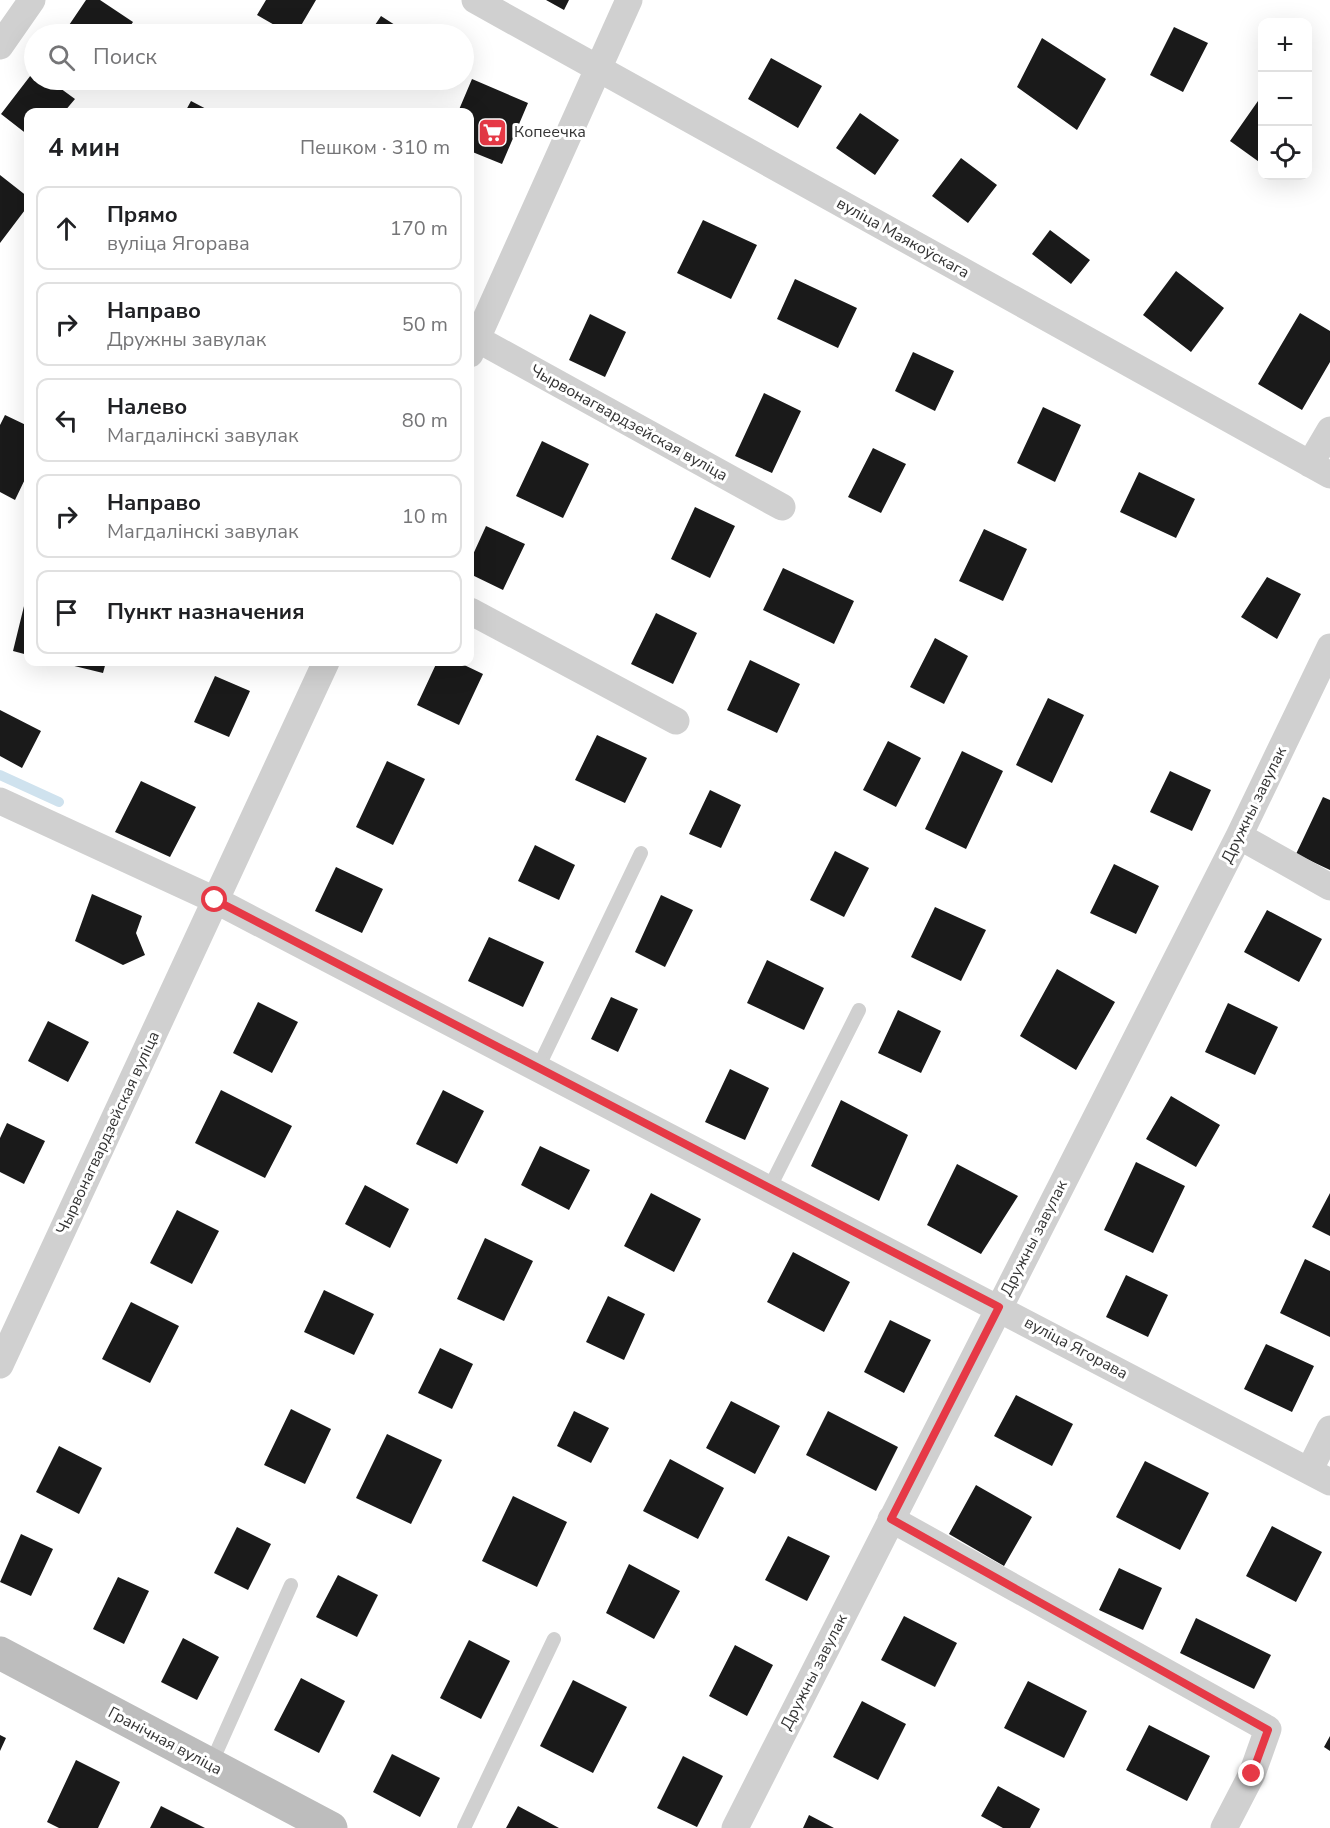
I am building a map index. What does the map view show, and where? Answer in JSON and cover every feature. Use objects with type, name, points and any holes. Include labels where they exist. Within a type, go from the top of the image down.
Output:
[{"type":"main road","name":"Гранічная вуліца","points":[[0,1653],[331,1828]]},
{"type":"street","points":[[0,46],[32,0]]},
{"type":"street","name":"вуліца Маякоўскага","points":[[476,0],[1320,470]]},
{"type":"street","name":"Чырвонагвардзейская вуліца","points":[[474,339],[629,0]]},
{"type":"street","name":"Чырвонагвардзейская вуліца","points":[[474,344],[782,507]]},
{"type":"street","points":[[1320,470],[1330,430]]},
{"type":"street","points":[[474,613],[676,721]]},
{"type":"street","name":"Дружны завулак","points":[[735,1828],[1239,836],[1330,647]]},
{"type":"street","name":"Чырвонагвардзейская вуліца","points":[[0,1365],[324,666]]},
{"type":"street","points":[[0,801],[215,900]]},
{"type":"street","points":[[1239,836],[1330,886]]},
{"type":"street","name":"вуліца Ягорава","points":[[215,900],[537,1070],[999,1307],[1320,1477]]},
{"type":"street","points":[[1320,1477],[1330,1429]]},
{"type":"street","points":[[891,1519],[1268,1730],[1252,1774],[1224,1828]]},
{"type":"lane","points":[[537,1070],[641,853]]},
{"type":"lane","points":[[769,1189],[859,1010]]},
{"type":"lane","points":[[210,1766],[291,1585]]},
{"type":"lane","points":[[464,1828],[554,1639]]},
{"type":"building","points":[[86,0],[100,0],[133,22],[132,24],[70,24]]},
{"type":"building","points":[[266,0],[316,0],[302,24],[273,24],[257,15]]},
{"type":"building","points":[[546,0],[569,0],[564,10]]},
{"type":"building","points":[[381,16],[393,24],[376,24]]},
{"type":"building","points":[[1174,27],[1208,43],[1183,92],[1150,75]]},
{"type":"building","points":[[1042,38],[1106,79],[1077,130],[1017,87]]},
{"type":"building","points":[[771,58],[822,86],[798,128],[748,99]]},
{"type":"building","name":"Копеечка","points":[[474,80],[528,103],[502,164],[474,153],[474,108],[460,108],[467,90],[474,90]]},
{"type":"building","points":[[24,84],[24,90],[63,90],[75,99],[67,108],[24,108],[24,132],[1,114]]},
{"type":"building","points":[[191,101],[204,108],[187,108]]},
{"type":"building","points":[[1258,101],[1258,161],[1230,141]]},
{"type":"building","points":[[860,113],[899,140],[875,175],[836,148]]},
{"type":"building","points":[[961,158],[997,185],[968,223],[932,196]]},
{"type":"building","points":[[0,175],[24,194],[24,211],[0,243]]},
{"type":"building","points":[[703,220],[757,245],[731,299],[677,273]]},
{"type":"building","points":[[1050,230],[1090,260],[1071,284],[1032,254]]},
{"type":"building","points":[[1176,271],[1224,308],[1191,352],[1143,315]]},
{"type":"building","points":[[795,279],[857,308],[838,348],[777,319]]},
{"type":"building","points":[[1300,313],[1330,331],[1330,362],[1302,410],[1258,384]]},
{"type":"building","points":[[590,314],[626,332],[605,377],[569,360]]},
{"type":"building","points":[[913,352],[954,371],[935,411],[895,391]]},
{"type":"building","points":[[764,393],[801,411],[772,473],[735,456]]},
{"type":"building","points":[[1043,407],[1081,425],[1055,482],[1017,463]]},
{"type":"building","points":[[5,415],[24,424],[24,481],[15,500],[0,492],[0,425]]},
{"type":"building","points":[[542,441],[589,464],[563,518],[516,496]]},
{"type":"building","points":[[873,448],[906,464],[881,513],[848,497]]},
{"type":"building","points":[[1139,472],[1195,499],[1176,538],[1120,512]]},
{"type":"building","points":[[695,507],[735,526],[710,578],[671,559]]},
{"type":"building","points":[[486,526],[525,544],[503,590],[474,576],[474,552]]},
{"type":"building","points":[[984,529],[1027,549],[1003,601],[959,581]]},
{"type":"building","points":[[783,568],[854,601],[834,644],[763,610]]},
{"type":"building","points":[[1267,577],[1301,594],[1277,639],[1241,617]]},
{"type":"building","points":[[24,606],[24,654],[13,651]]},
{"type":"building","points":[[656,613],[697,633],[673,684],[631,664]]},
{"type":"building","points":[[935,638],[968,656],[944,704],[910,687]]},
{"type":"building","points":[[750,660],[800,684],[777,733],[727,710]]},
{"type":"building","points":[[74,666],[105,666],[103,673]]},
{"type":"building","points":[[435,666],[466,666],[483,674],[459,725],[417,705]]},
{"type":"building","points":[[215,676],[250,691],[229,737],[194,722]]},
{"type":"building","points":[[1048,698],[1084,715],[1052,783],[1016,765]]},
{"type":"building","points":[[0,710],[41,731],[22,768],[0,756]]},
{"type":"building","points":[[597,735],[647,758],[625,803],[575,780]]},
{"type":"building","points":[[888,741],[921,758],[896,807],[863,790]]},
{"type":"building","points":[[962,751],[1003,771],[966,849],[925,829]]},
{"type":"building","points":[[387,761],[425,779],[393,845],[356,827]]},
{"type":"building","points":[[1170,771],[1211,790],[1192,831],[1150,812]]},
{"type":"building","points":[[141,781],[196,807],[170,857],[115,832]]},
{"type":"building","points":[[710,790],[741,805],[721,848],[689,834]]},
{"type":"building","points":[[1323,797],[1330,800],[1330,870],[1296,854]]},
{"type":"building","points":[[535,845],[575,865],[559,900],[518,881]]},
{"type":"building","points":[[835,851],[869,868],[844,917],[810,900]]},
{"type":"building","points":[[1114,864],[1159,886],[1136,934],[1090,913]]},
{"type":"building","points":[[336,867],[383,889],[362,933],[315,911]]},
{"type":"building","points":[[92,894],[142,916],[136,933],[145,955],[123,965],[75,941]]},
{"type":"building","points":[[661,895],[693,910],[665,967],[635,952]]},
{"type":"building","points":[[935,907],[986,930],[961,981],[911,957]]},
{"type":"building","points":[[1267,910],[1322,939],[1299,982],[1244,952]]},
{"type":"building","points":[[489,937],[544,962],[523,1007],[468,981]]},
{"type":"building","points":[[767,960],[824,988],[804,1030],[747,1003]]},
{"type":"building","points":[[1057,969],[1115,1002],[1076,1070],[1020,1036]]},
{"type":"building","points":[[611,997],[638,1009],[618,1052],[591,1039]]},
{"type":"building","points":[[258,1002],[298,1022],[272,1073],[233,1053]]},
{"type":"building","points":[[1228,1003],[1278,1027],[1255,1075],[1205,1052]]},
{"type":"building","points":[[898,1010],[941,1031],[921,1073],[878,1053]]},
{"type":"building","points":[[48,1021],[89,1042],[68,1082],[28,1061]]},
{"type":"building","points":[[730,1069],[769,1088],[745,1140],[705,1122]]},
{"type":"building","points":[[221,1090],[292,1126],[265,1178],[195,1143]]},
{"type":"building","points":[[443,1090],[484,1111],[457,1164],[416,1144]]},
{"type":"building","points":[[1171,1096],[1220,1125],[1196,1167],[1146,1139]]},
{"type":"building","points":[[841,1100],[908,1135],[879,1201],[811,1166]]},
{"type":"building","points":[[7,1123],[45,1141],[24,1184],[0,1172],[0,1138]]},
{"type":"building","points":[[540,1146],[590,1170],[569,1210],[521,1185]]},
{"type":"building","points":[[1136,1162],[1185,1186],[1153,1253],[1104,1230]]},
{"type":"building","points":[[957,1164],[1018,1196],[981,1254],[927,1225]]},
{"type":"building","points":[[365,1185],[409,1209],[390,1248],[345,1224]]},
{"type":"building","points":[[651,1193],[701,1219],[674,1272],[624,1246]]},
{"type":"building","points":[[1330,1193],[1330,1236],[1312,1227]]},
{"type":"building","points":[[177,1210],[219,1231],[192,1284],[150,1263]]},
{"type":"building","points":[[485,1238],[533,1261],[504,1321],[457,1299]]},
{"type":"building","points":[[793,1252],[850,1282],[824,1332],[767,1302]]},
{"type":"building","points":[[1305,1259],[1330,1271],[1330,1337],[1280,1313]]},
{"type":"building","points":[[1126,1275],[1168,1295],[1148,1337],[1106,1317]]},
{"type":"building","points":[[324,1290],[374,1314],[354,1355],[304,1332]]},
{"type":"building","points":[[608,1296],[645,1314],[624,1360],[586,1342]]},
{"type":"building","points":[[131,1302],[179,1326],[150,1383],[102,1359]]},
{"type":"building","points":[[890,1320],[931,1340],[904,1393],[864,1372]]},
{"type":"building","points":[[1266,1344],[1314,1366],[1292,1412],[1244,1389]]},
{"type":"building","points":[[440,1348],[473,1364],[452,1409],[418,1393]]},
{"type":"building","points":[[1016,1395],[1073,1424],[1052,1466],[994,1436]]},
{"type":"building","points":[[731,1401],[780,1426],[755,1474],[706,1448]]},
{"type":"building","points":[[291,1409],[331,1429],[305,1484],[264,1465]]},
{"type":"building","points":[[574,1411],[609,1428],[591,1463],[557,1446]]},
{"type":"building","points":[[828,1411],[898,1447],[876,1491],[806,1455]]},
{"type":"building","points":[[387,1434],[442,1460],[411,1524],[356,1498]]},
{"type":"building","points":[[59,1446],[102,1468],[79,1514],[36,1492]]},
{"type":"building","points":[[670,1459],[724,1488],[698,1539],[643,1511]]},
{"type":"building","points":[[1145,1461],[1209,1493],[1180,1550],[1116,1517]]},
{"type":"building","points":[[976,1485],[1032,1517],[1004,1566],[949,1534]]},
{"type":"building","points":[[513,1496],[567,1522],[537,1587],[482,1561]]},
{"type":"building","points":[[1272,1526],[1322,1552],[1296,1602],[1246,1576]]},
{"type":"building","points":[[237,1527],[271,1544],[248,1590],[214,1573]]},
{"type":"building","points":[[21,1534],[53,1549],[31,1596],[0,1582]]},
{"type":"building","points":[[788,1536],[830,1556],[807,1601],[765,1580]]},
{"type":"building","points":[[629,1564],[680,1591],[654,1639],[606,1613]]},
{"type":"building","points":[[1119,1568],[1162,1588],[1143,1630],[1099,1610]]},
{"type":"building","points":[[338,1575],[378,1595],[357,1637],[316,1617]]},
{"type":"building","points":[[118,1577],[149,1591],[124,1644],[93,1629]]},
{"type":"building","points":[[904,1616],[957,1643],[935,1687],[881,1660]]},
{"type":"building","points":[[1196,1618],[1271,1655],[1254,1689],[1180,1653]]},
{"type":"building","points":[[183,1638],[219,1657],[197,1700],[161,1682]]},
{"type":"building","points":[[469,1640],[510,1661],[481,1719],[440,1698]]},
{"type":"building","points":[[735,1645],[773,1665],[747,1716],[709,1696]]},
{"type":"building","points":[[301,1678],[345,1701],[319,1753],[274,1730]]},
{"type":"building","points":[[573,1680],[627,1707],[593,1773],[540,1746]]},
{"type":"building","points":[[1028,1681],[1087,1711],[1064,1758],[1004,1728]]},
{"type":"building","points":[[862,1701],[906,1724],[878,1780],[833,1757]]},
{"type":"building","points":[[1149,1725],[1210,1756],[1187,1801],[1126,1770]]},
{"type":"building","points":[[0,1735],[6,1738],[0,1751]]},
{"type":"building","points":[[1330,1736],[1330,1751],[1324,1747]]},
{"type":"building","points":[[392,1754],[440,1778],[420,1817],[373,1792]]},
{"type":"building","points":[[683,1756],[723,1776],[697,1827],[657,1808]]},
{"type":"building","points":[[76,1760],[120,1782],[98,1828],[59,1828],[47,1822]]},
{"type":"building","points":[[998,1786],[1040,1809],[1030,1828],[1003,1828],[981,1816]]},
{"type":"building","points":[[161,1806],[205,1828],[150,1828]]},
{"type":"building","points":[[518,1806],[559,1828],[506,1828]]},
{"type":"building","points":[[809,1815],[834,1828],[803,1828]]},
{"type":"waterway","points":[[0,775],[59,802]]},
{"type":"place","name":"Копеечка","points":[[493,132]]},
{"type":"route","points":[[215,900],[537,1070],[999,1307],[891,1519],[1268,1730],[1252,1774]]}]
